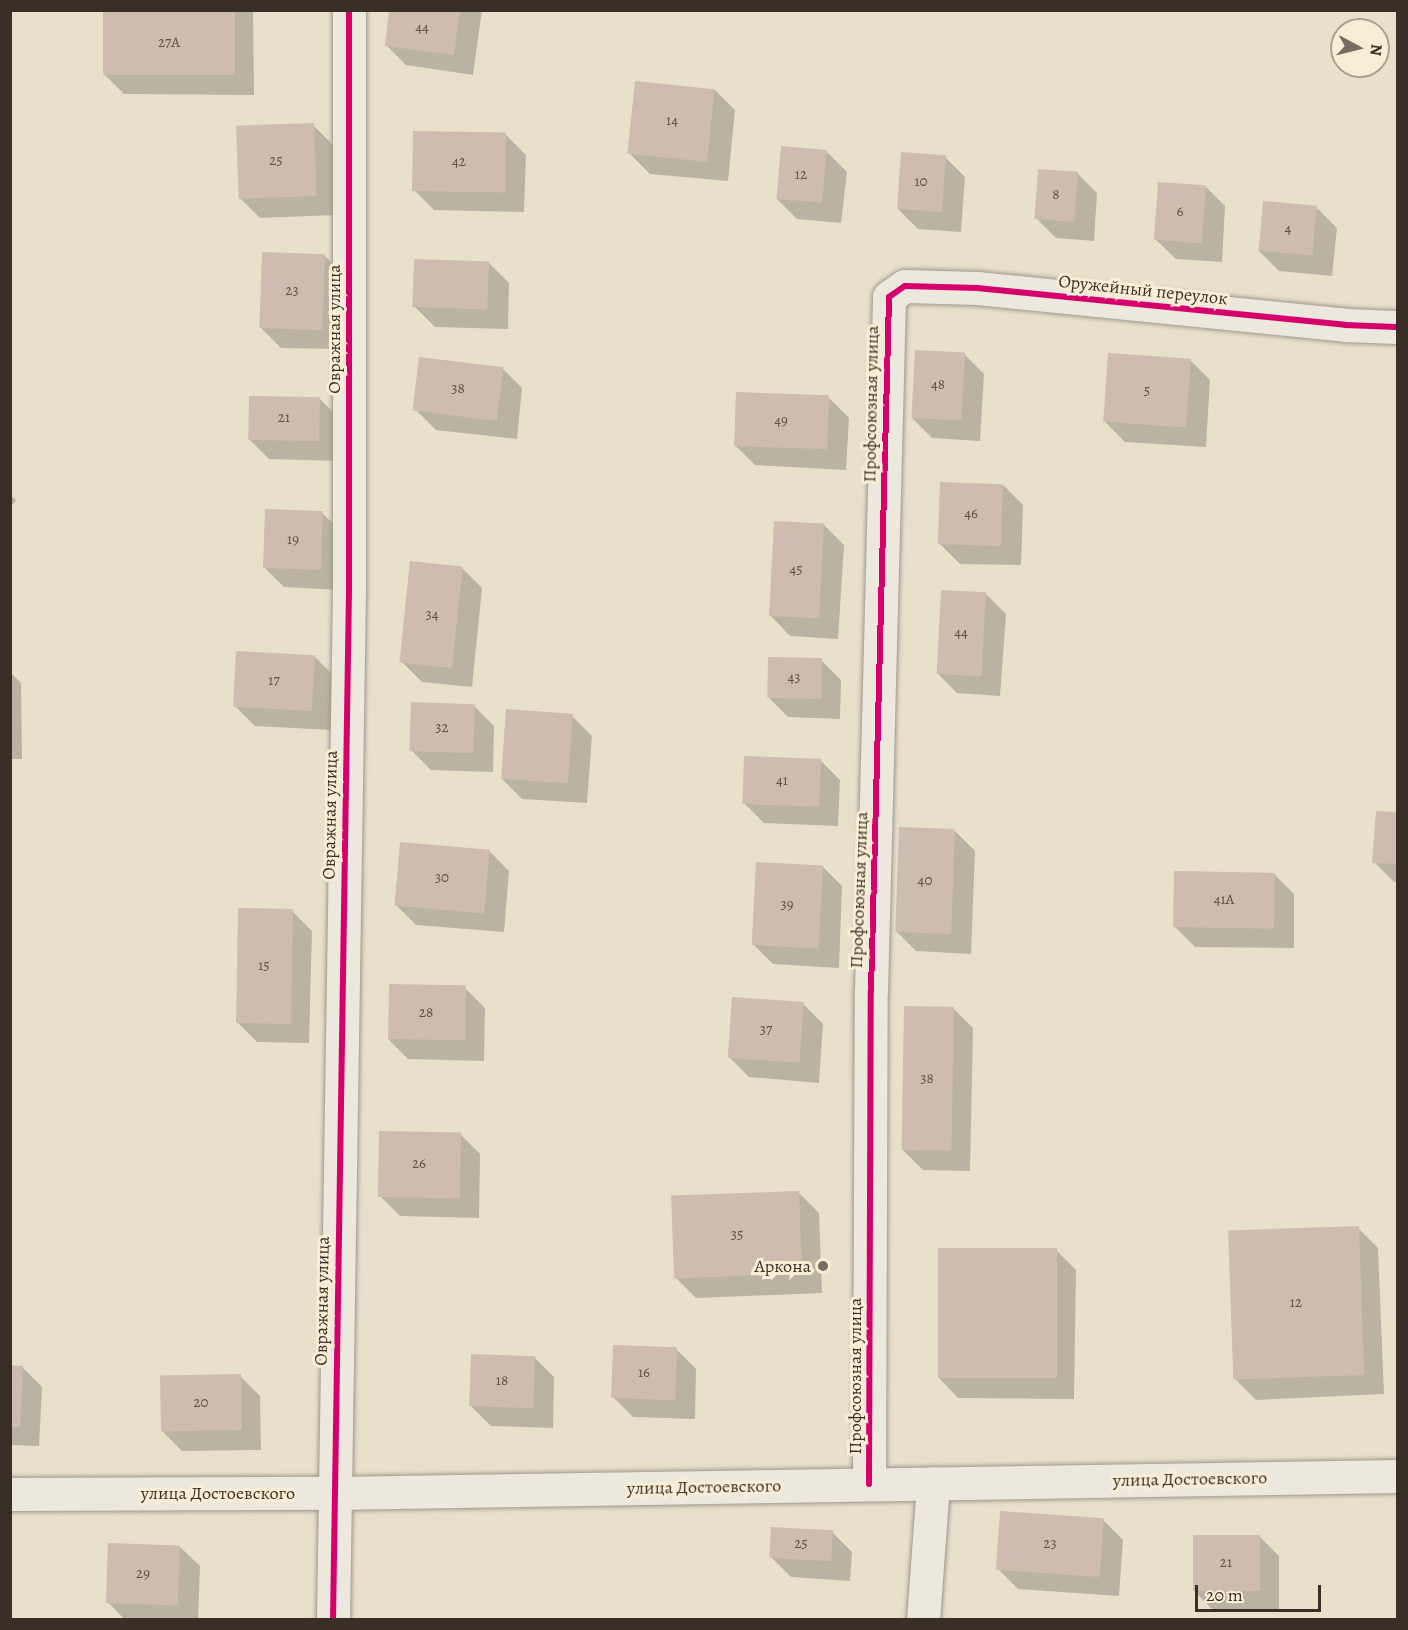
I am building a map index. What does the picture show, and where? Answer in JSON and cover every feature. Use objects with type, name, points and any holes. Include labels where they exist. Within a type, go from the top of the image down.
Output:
[{"type":"street","name":"Овражная улица","points":[[333,1620],[333,1493],[349,590],[349,10]]},
{"type":"street","name":"Оружейный переулок","points":[[888,297],[905,286],[977,288],[1345,325],[1398,327]]},
{"type":"street","name":"Профсоюзная улица","points":[[869,1484],[871,991],[888,297]]},
{"type":"street","name":"улица Достоевского","points":[[10,1494],[333,1493],[1398,1476]]},
{"type":"street","points":[[923,1620],[933,1482]]},
{"type":"building","points":[[103,10],[235,10],[235,75],[103,75]]},
{"type":"building","points":[[389,10],[460,10],[454,55],[385,46]]},
{"type":"building","points":[[635,81],[715,89],[707,162],[627,154]]},
{"type":"building","points":[[314,123],[317,196],[239,199],[236,126]]},
{"type":"building","points":[[413,131],[506,133],[505,193],[412,191]]},
{"type":"building","points":[[781,146],[827,150],[822,203],[776,199]]},
{"type":"building","points":[[901,152],[946,155],[942,212],[897,209]]},
{"type":"building","points":[[1038,169],[1078,172],[1074,222],[1035,219]]},
{"type":"building","points":[[1158,182],[1206,185],[1202,243],[1154,240]]},
{"type":"building","points":[[1263,201],[1317,206],[1312,256],[1259,251]]},
{"type":"building","points":[[262,252],[325,254],[322,330],[259,328]]},
{"type":"building","points":[[414,259],[489,262],[487,310],[412,307]]},
{"type":"building","points":[[915,350],[965,353],[961,421],[911,418]]},
{"type":"building","points":[[1108,353],[1191,359],[1186,428],[1103,422]]},
{"type":"building","points":[[419,357],[503,367],[497,421],[412,411]]},
{"type":"building","points":[[736,392],[829,395],[827,449],[734,446]]},
{"type":"building","points":[[249,396],[320,397],[319,441],[248,440]]},
{"type":"building","points":[[940,482],[1003,484],[1001,546],[938,544]]},
{"type":"building","points":[[265,509],[323,511],[321,570],[263,568]]},
{"type":"building","points":[[774,521],[824,524],[819,618],[769,616]]},
{"type":"building","points":[[410,561],[463,567],[452,668],[399,662]]},
{"type":"building","points":[[941,590],[986,592],[982,676],[937,674]]},
{"type":"building","points":[[236,651],[315,655],[312,711],[233,707]]},
{"type":"building","points":[[768,657],[822,658],[821,699],[767,698]]},
{"type":"building","points":[[411,702],[475,704],[473,753],[409,751]]},
{"type":"building","points":[[506,709],[573,714],[568,784],[501,779]]},
{"type":"building","points":[[744,756],[821,759],[819,807],[742,804]]},
{"type":"building","points":[[1376,811],[1398,812],[1398,864],[1372,863]]},
{"type":"building","points":[[899,827],[955,829],[951,934],[895,932]]},
{"type":"building","points":[[400,842],[490,850],[484,914],[394,906]]},
{"type":"building","points":[[756,862],[823,866],[819,948],[752,945]]},
{"type":"building","points":[[1174,871],[1275,873],[1274,929],[1173,927]]},
{"type":"building","points":[[238,908],[293,909],[291,1024],[236,1023]]},
{"type":"building","points":[[389,984],[466,985],[465,1040],[388,1039]]},
{"type":"building","points":[[732,997],[804,1002],[800,1063],[728,1058]]},
{"type":"building","points":[[904,1006],[954,1007],[951,1151],[901,1150]]},
{"type":"building","points":[[379,1131],[461,1132],[460,1198],[378,1197]]},
{"type":"building","points":[[799,1191],[802,1274],[674,1278],[671,1195]]},
{"type":"building","points":[[1359,1226],[1364,1375],[1233,1379],[1228,1231]]},
{"type":"building","points":[[938,1248],[1057,1248],[1057,1378],[938,1378]]},
{"type":"building","points":[[613,1345],[677,1347],[675,1400],[611,1398]]},
{"type":"building","points":[[471,1354],[535,1356],[533,1408],[469,1406]]},
{"type":"building","points":[[10,1365],[23,1366],[20,1427],[10,1427]]},
{"type":"building","points":[[241,1374],[242,1430],[161,1431],[160,1375]]},
{"type":"building","points":[[1000,1511],[1104,1518],[1100,1577],[996,1570]]},
{"type":"building","points":[[771,1527],[833,1530],[831,1561],[769,1558]]},
{"type":"building","points":[[1193,1535],[1260,1535],[1260,1591],[1193,1591]]},
{"type":"building","points":[[108,1543],[180,1546],[178,1605],[106,1603]]},
{"type":"cycle path","points":[[333,1620],[349,590],[349,10]]},
{"type":"cycle path","points":[[869,1484],[871,991],[889,297],[905,286],[977,288],[1345,325],[1398,327]]},
{"type":"place","name":"Аркона","points":[[823,1266]]}]
